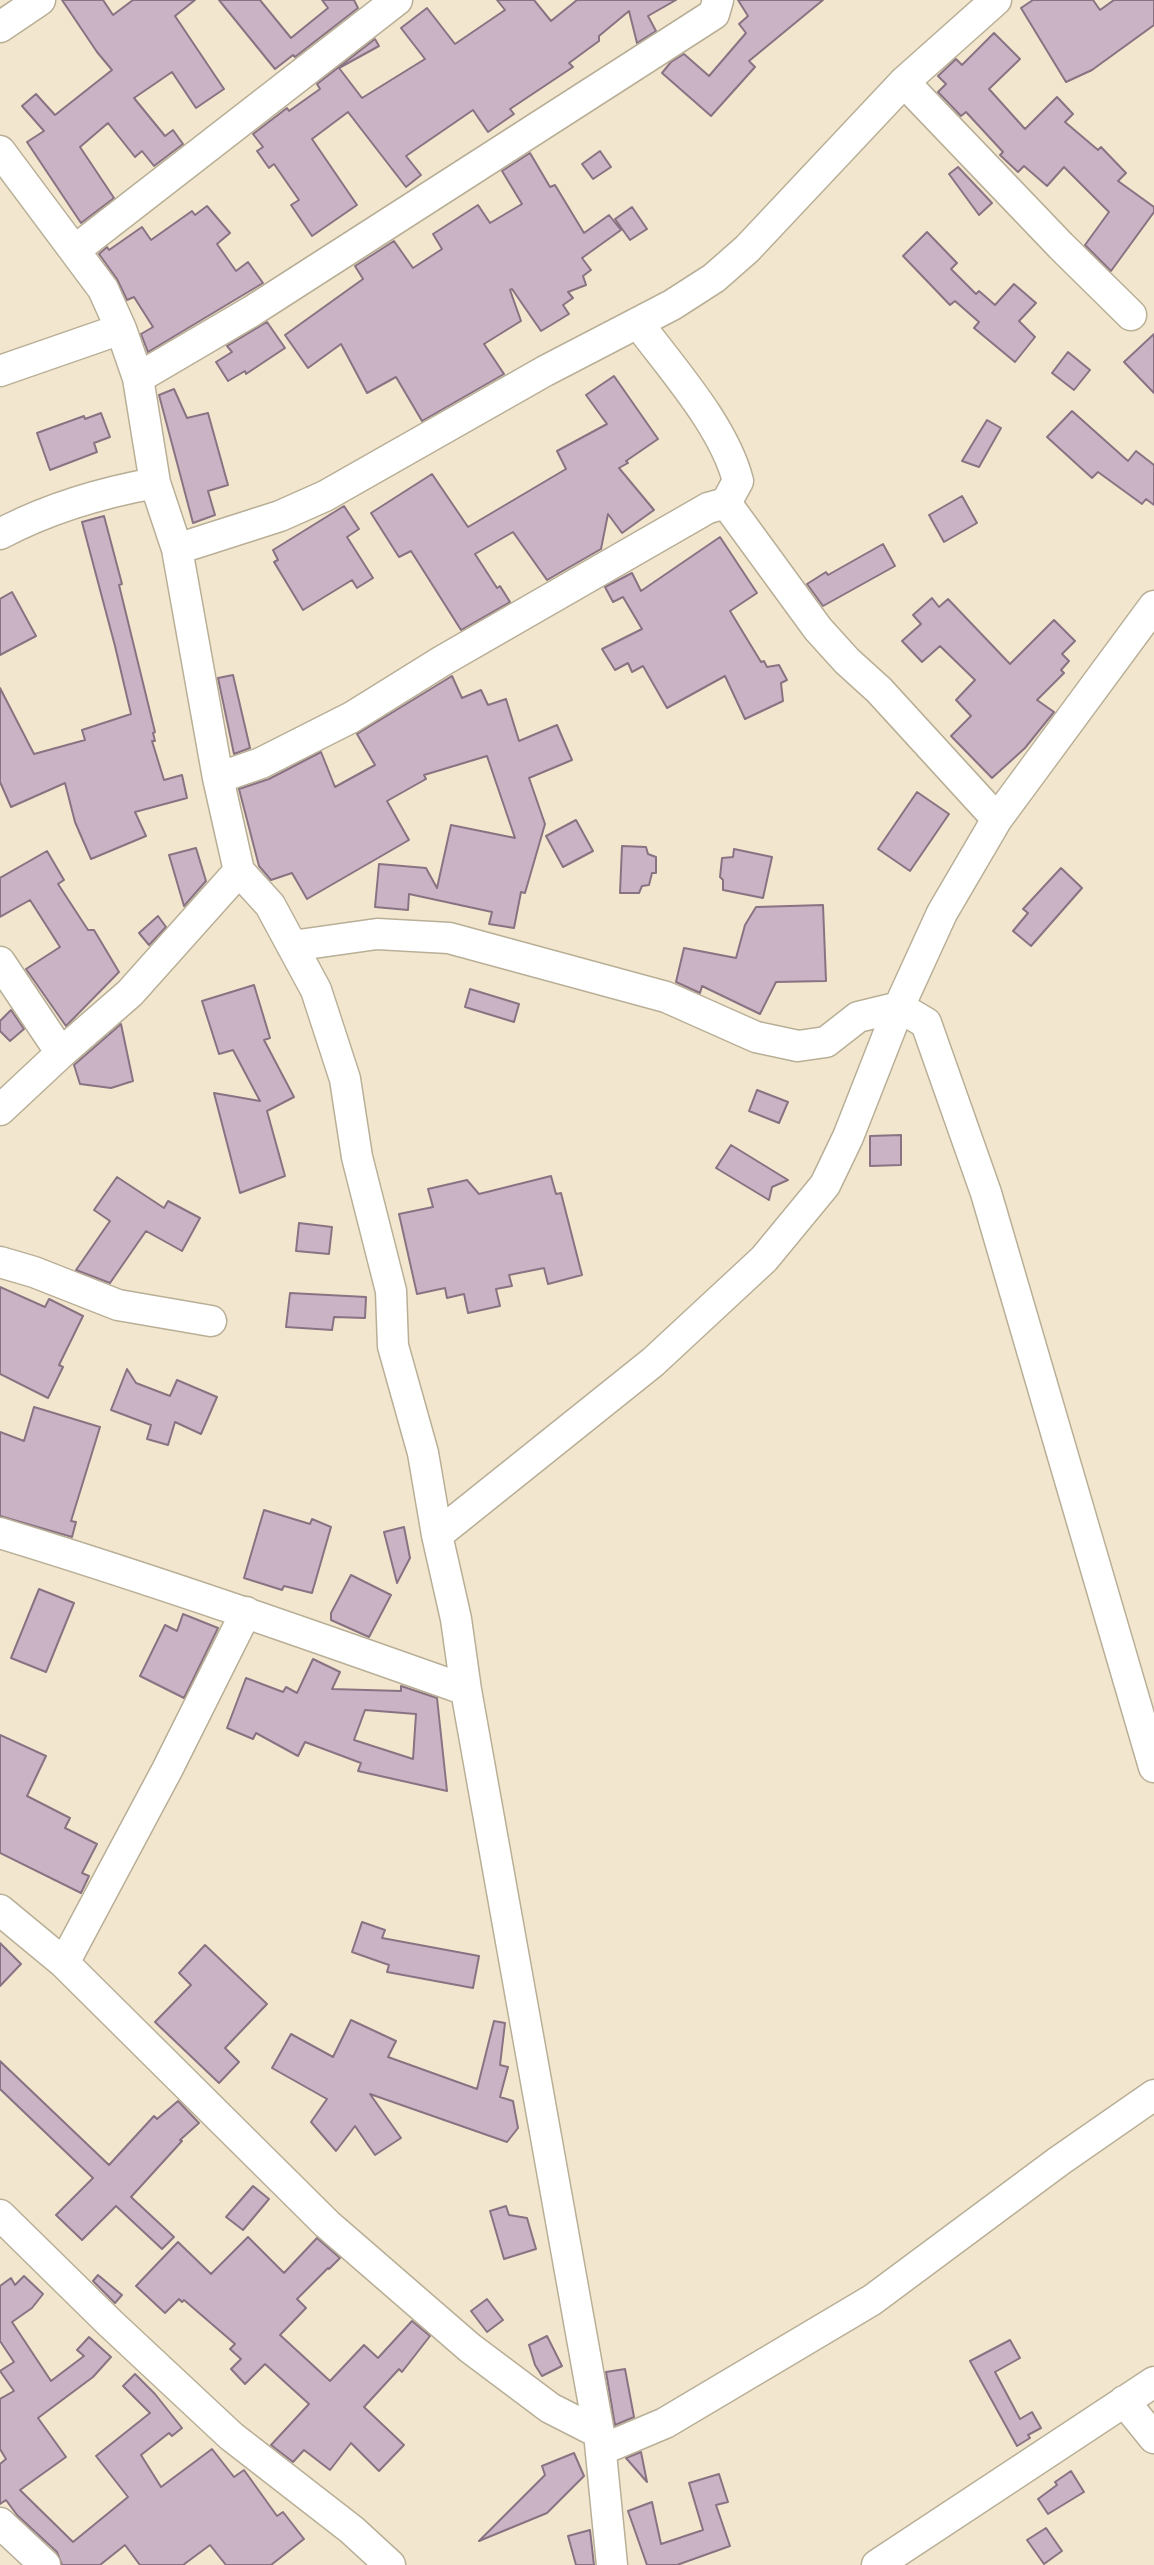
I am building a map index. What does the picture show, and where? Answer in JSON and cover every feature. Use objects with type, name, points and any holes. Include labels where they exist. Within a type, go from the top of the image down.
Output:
[{"type":"street","points":[[0,27],[40,0]]},
{"type":"street","points":[[75,250],[397,0]]},
{"type":"street","points":[[138,379],[252,311],[603,87],[713,14],[718,0]]},
{"type":"street","points":[[177,549],[280,516],[325,496],[545,371],[638,323],[714,278],[747,249],[904,82],[996,0]]},
{"type":"street","points":[[904,82],[1131,315]]},
{"type":"street","points":[[1,153],[103,289],[121,329],[138,379],[155,484],[177,549],[218,778],[239,871],[270,905],[316,990],[345,1079],[357,1157],[391,1292],[393,1346],[423,1453],[437,1535],[456,1619],[466,1690],[600,2441],[612,2565]]},
{"type":"street","points":[[218,778],[261,763],[352,717],[442,661],[708,508],[726,503],[738,481],[728,449],[638,323]]},
{"type":"street","points":[[0,371],[121,329]]},
{"type":"street","points":[[0,534],[69,504],[117,490],[155,484]]},
{"type":"street","points":[[726,503],[818,629],[846,661],[879,690],[997,819]]},
{"type":"street","points":[[437,1535],[653,1362],[764,1259],[825,1185],[848,1137],[899,1007],[942,913],[997,819],[1154,606]]},
{"type":"street","points":[[0,1110],[130,993],[239,871]]},
{"type":"street","points":[[292,946],[377,934],[449,938],[666,998],[757,1037],[798,1045],[826,1042],[858,1017],[899,1007],[926,1023],[986,1193],[1154,1767]]},
{"type":"street","points":[[0,962],[61,1053]]},
{"type":"street","points":[[0,1262],[34,1272],[118,1305],[211,1321]]},
{"type":"street","points":[[0,1533],[246,1612],[466,1690]]},
{"type":"street","points":[[64,1963],[167,1770],[246,1612]]},
{"type":"street","points":[[0,1910],[64,1963],[327,2224],[480,2355],[550,2408],[600,2441],[665,2423],[872,2300],[1059,2161],[1154,2095]]},
{"type":"street","points":[[0,2215],[231,2436],[352,2530],[390,2565]]},
{"type":"street","points":[[877,2565],[1154,2382]]},
{"type":"street","points":[[1124,2401],[1154,2438]]},
{"type":"street","points":[[0,2523],[45,2565]]},
{"type":"building","points":[[62,0],[103,0],[113,15],[133,0],[195,0],[175,16],[224,89],[196,108],[172,72],[134,98],[165,136],[173,130],[183,144],[154,166],[142,151],[135,157],[108,123],[80,147],[114,198],[81,223],[27,142],[44,131],[22,106],[36,94],[55,115],[112,70]]},
{"type":"building","points":[[219,0],[260,0],[291,38],[328,8],[322,0],[354,0],[358,8],[295,57],[293,55],[275,69]]},
{"type":"building","points":[[497,0],[534,0],[551,21],[577,0],[676,0],[648,16],[656,31],[637,43],[629,11],[599,36],[599,41],[569,63],[573,67],[510,109],[514,114],[488,132],[473,110],[406,156],[421,175],[406,187],[348,112],[312,139],[357,205],[312,236],[291,205],[299,200],[274,164],[269,168],[257,151],[263,147],[253,134],[287,108],[289,111],[320,89],[317,84],[375,39],[379,46],[339,68],[362,98],[425,59],[401,28],[427,8],[455,44],[505,10]]},
{"type":"building","points":[[738,0],[823,0],[749,61],[755,67],[711,116],[662,73],[671,62],[684,54],[709,76],[746,33],[739,24],[748,16]]},
{"type":"building","points":[[1033,0],[1093,0],[1100,10],[1114,0],[1154,0],[1154,25],[1092,70],[1066,82],[1021,8]]},
{"type":"building","points":[[994,33],[1020,59],[989,89],[1025,129],[1057,97],[1073,114],[1065,122],[1098,150],[1101,147],[1126,173],[1118,181],[1154,207],[1154,212],[1111,271],[1085,245],[1109,212],[1064,167],[1047,186],[1024,166],[1018,172],[1000,155],[1003,152],[966,112],[961,116],[938,92],[946,84],[938,76],[956,59],[962,65]]},
{"type":"building","points":[[600,151],[611,167],[593,179],[582,164]]},
{"type":"building","points":[[530,153],[550,187],[555,185],[584,233],[609,215],[621,230],[582,258],[591,270],[583,276],[586,285],[568,292],[573,298],[563,305],[569,314],[541,331],[512,289],[510,290],[521,321],[484,344],[504,374],[422,421],[396,377],[367,393],[341,344],[308,368],[285,335],[363,279],[355,266],[394,241],[413,268],[442,249],[433,234],[478,205],[490,223],[522,204],[502,171]]},
{"type":"building","points":[[958,167],[992,203],[979,215],[949,174]]},
{"type":"building","points":[[207,206],[230,233],[217,244],[236,271],[248,262],[263,283],[148,352],[141,334],[153,327],[134,297],[127,300],[117,279],[99,254],[142,227],[151,240],[192,211],[195,215]]},
{"type":"building","points":[[632,207],[647,229],[630,240],[615,219]]},
{"type":"building","points":[[927,232],[957,263],[951,269],[976,294],[979,291],[995,305],[1014,284],[1036,303],[1019,321],[1035,337],[1015,362],[974,328],[979,322],[955,301],[950,305],[903,256]]},
{"type":"building","points":[[267,322],[285,348],[246,374],[245,371],[228,381],[216,362],[232,352],[227,346]]},
{"type":"building","points":[[1154,334],[1154,393],[1124,362]]},
{"type":"building","points":[[1068,352],[1090,370],[1074,390],[1052,373]]},
{"type":"building","points":[[614,376],[658,439],[619,468],[654,510],[622,533],[608,514],[601,549],[547,580],[513,532],[475,554],[497,588],[500,586],[510,602],[461,630],[411,551],[399,557],[371,513],[432,474],[468,527],[566,469],[557,451],[607,424],[586,395]]},
{"type":"building","points":[[174,389],[187,418],[208,413],[228,485],[208,491],[215,515],[193,523],[159,395]]},
{"type":"building","points":[[1072,411],[1128,461],[1136,451],[1154,465],[1154,505],[1146,499],[1142,504],[1098,472],[1092,478],[1047,437]]},
{"type":"building","points":[[101,413],[110,437],[94,443],[97,452],[50,470],[37,433],[84,416],[85,419]]},
{"type":"building","points":[[987,420],[1001,428],[979,467],[962,461]]},
{"type":"building","points":[[962,496],[977,523],[944,542],[929,515]]},
{"type":"building","points":[[344,506],[359,529],[347,537],[373,578],[357,588],[352,580],[303,610],[274,562],[278,560],[273,550]]},
{"type":"building","points":[[104,516],[155,732],[155,741],[152,741],[164,780],[182,775],[187,798],[135,812],[146,836],[91,859],[75,822],[65,783],[11,807],[0,782],[0,688],[34,754],[85,740],[82,730],[131,714],[82,522]]},
{"type":"building","points":[[720,537],[757,593],[730,611],[761,662],[764,661],[767,667],[779,665],[787,680],[781,683],[783,701],[745,719],[725,676],[667,708],[643,666],[632,672],[628,663],[615,670],[602,649],[642,629],[623,597],[613,602],[605,587],[632,573],[641,591]]},
{"type":"building","points":[[883,544],[895,566],[823,606],[807,584]]},
{"type":"building","points":[[12,592],[36,636],[0,655],[0,599]]},
{"type":"building","points":[[932,598],[939,607],[948,599],[1010,664],[1054,620],[1075,641],[1062,654],[1069,661],[1061,670],[1064,673],[1037,700],[1054,712],[1025,748],[992,778],[951,736],[971,716],[956,700],[975,680],[940,646],[922,662],[902,641],[921,624],[913,615]]},
{"type":"building","points":[[233,675],[250,748],[234,754],[218,678]]},
{"type":"building","points":[[452,676],[462,698],[481,690],[488,705],[506,699],[519,741],[557,725],[572,760],[529,778],[545,824],[525,893],[521,892],[514,928],[489,924],[492,912],[409,894],[408,910],[375,907],[379,864],[426,868],[437,888],[451,825],[515,838],[487,756],[424,775],[426,779],[387,801],[409,840],[307,899],[292,873],[271,880],[259,866],[239,789],[269,779],[321,752],[335,787],[375,765],[357,734]]},
{"type":"building","points":[[917,792],[949,814],[910,871],[878,849]]},
{"type":"building","points":[[576,820],[593,851],[563,867],[546,836]]},
{"type":"building","points":[[622,846],[646,847],[648,854],[656,857],[656,873],[652,873],[649,885],[642,886],[639,893],[620,893]]},
{"type":"building","points":[[196,848],[206,881],[184,906],[169,855]]},
{"type":"building","points":[[734,849],[772,857],[763,898],[723,890],[723,880],[720,877],[722,858],[733,857]]},
{"type":"building","points":[[47,851],[64,880],[58,884],[88,930],[94,930],[119,972],[66,1026],[26,969],[60,947],[30,900],[0,917],[0,878]]},
{"type":"building","points":[[1061,868],[1082,888],[1031,946],[1013,931],[1028,913],[1023,909]]},
{"type":"building","points":[[823,905],[826,981],[776,982],[760,1014],[702,986],[700,993],[676,982],[684,948],[736,958],[745,925],[756,907]]},
{"type":"building","points":[[158,916],[166,927],[149,945],[139,933]]},
{"type":"building","points":[[254,985],[270,1038],[264,1040],[294,1097],[267,1111],[285,1176],[240,1193],[214,1093],[260,1101],[233,1050],[219,1054],[202,1001]]},
{"type":"building","points":[[470,989],[519,1004],[514,1022],[465,1007]]},
{"type":"building","points":[[11,1010],[24,1029],[10,1041],[0,1031],[0,1021]]},
{"type":"building","points":[[121,1024],[133,1081],[111,1088],[80,1084],[74,1065]]},
{"type":"building","points":[[757,1090],[788,1102],[779,1123],[749,1111]]},
{"type":"building","points":[[901,1135],[901,1165],[870,1166],[870,1136]]},
{"type":"building","points":[[731,1145],[788,1180],[772,1187],[769,1200],[716,1168]]},
{"type":"building","points":[[551,1176],[556,1194],[561,1193],[582,1275],[548,1284],[544,1268],[509,1275],[512,1286],[496,1289],[500,1306],[468,1313],[464,1294],[447,1298],[445,1288],[417,1294],[399,1214],[433,1207],[428,1189],[467,1180],[479,1194]]},
{"type":"building","points":[[117,1177],[164,1208],[168,1201],[200,1218],[182,1251],[146,1231],[110,1283],[76,1270],[110,1221],[94,1210]]},
{"type":"building","points":[[299,1223],[332,1227],[329,1254],[296,1251]]},
{"type":"building","points":[[0,1287],[45,1307],[49,1299],[83,1316],[59,1365],[63,1367],[48,1398],[0,1374]]},
{"type":"building","points":[[290,1293],[366,1297],[365,1318],[334,1317],[332,1330],[286,1327]]},
{"type":"building","points":[[127,1369],[136,1383],[170,1396],[177,1380],[217,1397],[201,1434],[175,1422],[168,1445],[147,1439],[151,1425],[111,1410]]},
{"type":"building","points":[[34,1407],[100,1427],[71,1521],[76,1522],[72,1537],[0,1516],[0,1432],[24,1441]]},
{"type":"building","points":[[264,1510],[310,1524],[312,1519],[331,1527],[312,1593],[284,1586],[282,1590],[244,1578]]},
{"type":"building","points":[[404,1527],[410,1558],[397,1583],[384,1532]]},
{"type":"building","points":[[351,1575],[391,1595],[369,1637],[331,1620],[331,1613]]},
{"type":"building","points":[[39,1589],[74,1603],[46,1672],[11,1658]]},
{"type":"building","points":[[183,1614],[218,1628],[184,1698],[140,1676],[165,1625],[177,1631]]},
{"type":"building","points":[[313,1659],[340,1672],[332,1689],[401,1691],[401,1686],[437,1698],[447,1791],[358,1771],[361,1763],[305,1742],[298,1756],[256,1733],[253,1739],[227,1728],[246,1678],[283,1692],[286,1687],[297,1693]],"holes":[[[365,1710],[416,1714],[413,1759],[354,1740]]]},
{"type":"building","points":[[0,1735],[46,1756],[27,1796],[70,1818],[65,1828],[97,1844],[82,1873],[89,1876],[81,1893],[0,1853]]},
{"type":"building","points":[[362,1922],[385,1930],[382,1938],[479,1956],[473,1988],[387,1972],[389,1965],[352,1952]]},
{"type":"building","points":[[0,1943],[21,1964],[0,1986]]},
{"type":"building","points":[[205,1945],[267,2004],[225,2048],[239,2062],[219,2083],[155,2022],[191,1985],[179,1973]]},
{"type":"building","points":[[351,2020],[396,2041],[388,2057],[477,2089],[494,2021],[505,2023],[500,2065],[508,2067],[500,2097],[513,2101],[518,2128],[507,2142],[370,2094],[401,2138],[375,2155],[355,2126],[336,2151],[311,2122],[327,2099],[272,2068],[291,2034],[333,2057]]},
{"type":"building","points":[[0,2061],[109,2165],[154,2116],[157,2119],[178,2101],[199,2123],[180,2140],[182,2141],[131,2197],[174,2237],[162,2249],[116,2206],[82,2240],[56,2215],[93,2178],[0,2089]]},
{"type":"building","points":[[253,2186],[269,2199],[243,2230],[226,2217]]},
{"type":"building","points":[[506,2206],[509,2215],[527,2218],[536,2249],[504,2259],[490,2211]]},
{"type":"building","points":[[248,2237],[284,2273],[317,2238],[340,2258],[297,2299],[306,2308],[280,2335],[330,2381],[364,2345],[378,2358],[412,2321],[430,2336],[402,2372],[399,2369],[364,2407],[404,2445],[379,2471],[351,2443],[330,2470],[304,2450],[293,2462],[271,2445],[309,2404],[265,2364],[245,2384],[231,2369],[241,2359],[230,2349],[235,2344],[184,2300],[182,2302],[179,2299],[165,2313],[136,2286],[178,2242],[211,2274]]},
{"type":"building","points":[[98,2275],[122,2295],[115,2303],[93,2281]]},
{"type":"building","points":[[24,2276],[43,2294],[32,2308],[12,2322],[51,2381],[84,2356],[77,2350],[89,2337],[111,2357],[93,2377],[38,2418],[66,2457],[20,2490],[73,2542],[128,2497],[96,2456],[150,2413],[123,2386],[135,2374],[182,2428],[172,2436],[169,2433],[141,2455],[161,2487],[212,2449],[234,2477],[244,2470],[277,2516],[283,2512],[304,2539],[271,2565],[226,2565],[210,2545],[183,2565],[140,2565],[125,2545],[100,2565],[62,2565],[57,2552],[17,2515],[6,2500],[0,2504],[0,2464],[6,2459],[0,2449],[0,2399],[14,2391],[0,2371],[14,2362],[0,2341],[0,2286],[11,2278],[15,2285]]},
{"type":"building","points":[[487,2299],[503,2320],[487,2332],[471,2311]]},
{"type":"building","points":[[547,2336],[562,2366],[542,2376],[535,2365],[529,2345]]},
{"type":"building","points":[[1010,2340],[1020,2358],[995,2372],[1020,2419],[1032,2412],[1041,2428],[1028,2435],[1030,2438],[1017,2446],[970,2361]]},
{"type":"building","points":[[625,2369],[634,2417],[615,2425],[606,2372]]},
{"type":"building","points":[[641,2452],[647,2482],[626,2458]]},
{"type":"building","points":[[574,2453],[584,2476],[547,2513],[479,2541],[545,2475],[542,2466]]},
{"type":"building","points":[[1071,2471],[1084,2492],[1048,2514],[1038,2499]]},
{"type":"building","points":[[719,2474],[728,2502],[716,2505],[730,2546],[677,2565],[647,2565],[628,2511],[652,2502],[661,2544],[703,2530],[689,2483]]},
{"type":"building","points":[[1046,2528],[1062,2551],[1044,2564],[1027,2540]]},
{"type":"building","points":[[590,2530],[594,2565],[576,2565],[568,2536]]}]
